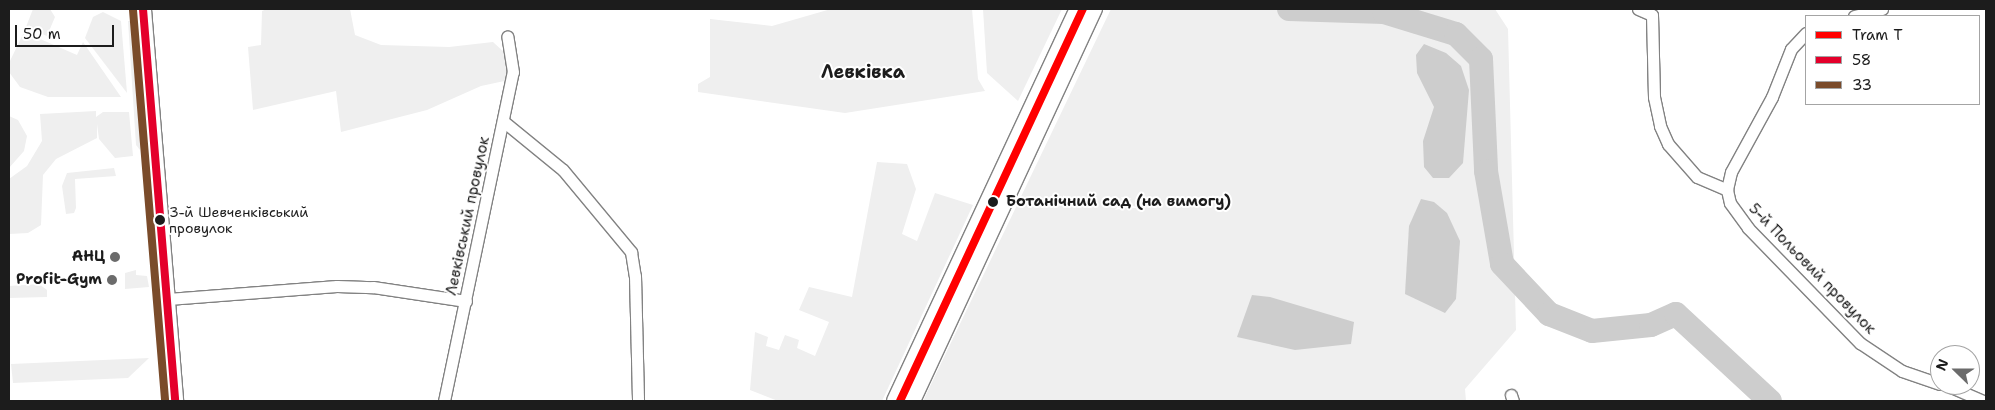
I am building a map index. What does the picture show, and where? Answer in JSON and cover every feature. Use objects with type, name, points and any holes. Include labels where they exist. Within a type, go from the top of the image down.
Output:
[{"type":"main road","points":[[895,401],[1078,9]]},
{"type":"main road","points":[[912,401],[1094,9]]},
{"type":"street","points":[[143,9],[175,401]]},
{"type":"street","points":[[1638,9],[1652,15],[1654,97],[1660,126],[1668,144],[1696,177],[1727,190],[1731,172],[1772,97],[1784,64],[1805,34]]},
{"type":"street","points":[[1858,15],[1882,9]]},
{"type":"street","name":"Левківський провулок","points":[[444,401],[512,72],[507,36]]},
{"type":"street","points":[[503,121],[564,170],[630,252],[635,276],[638,401]]},
{"type":"street","name":"5-й Польовий провулок","points":[[1727,190],[1735,212],[1748,228],[1860,343],[1902,371],[1930,381]]},
{"type":"street","points":[[168,300],[337,286],[373,287],[466,301]]},
{"type":"street","points":[[1969,395],[1983,401]]},
{"type":"shaded area","points":[[33,9],[50,9],[55,17],[47,36],[26,27]]},
{"type":"shaded area","points":[[267,9],[350,9],[355,35],[381,45],[449,47],[493,42],[505,53],[509,80],[481,86],[427,110],[341,132],[336,91],[253,110],[248,47],[261,45],[262,11]]},
{"type":"shaded area","points":[[831,9],[972,9],[978,79],[985,91],[845,113],[698,92],[698,84],[710,77],[710,19],[772,26]]},
{"type":"shaded area","points":[[983,9],[1062,9],[1018,101],[987,73]]},
{"type":"shaded area","points":[[1111,9],[1495,9],[1508,29],[1516,330],[1465,389],[1466,401],[923,401]]},
{"type":"shaded area","points":[[103,12],[121,21],[127,93],[85,38],[93,17]]},
{"type":"shaded area","points":[[128,21],[132,21],[142,137],[140,150],[136,145]]},
{"type":"shaded area","points":[[24,32],[77,55],[83,42],[121,97],[48,97],[20,87],[9,72],[9,63]]},
{"type":"shaded area","points":[[1424,44],[1446,53],[1461,66],[1469,90],[1463,163],[1449,178],[1433,178],[1424,167],[1423,141],[1434,107],[1417,73],[1416,55]]},
{"type":"shaded area","points":[[96,111],[96,117],[103,112],[129,112],[133,156],[115,158],[99,139],[97,124],[97,138],[56,159],[43,175],[41,225],[28,233],[9,234],[9,179],[27,166],[42,141],[40,114]]},
{"type":"shaded area","points":[[9,116],[18,120],[27,136],[24,151],[9,168]]},
{"type":"shaded area","points":[[877,162],[907,164],[916,189],[902,234],[917,241],[935,193],[973,205],[882,401],[778,401],[750,390],[755,332],[768,337],[766,346],[779,350],[785,335],[799,340],[797,348],[815,356],[829,322],[799,310],[809,287],[852,297]]},
{"type":"shaded area","points":[[114,168],[116,176],[75,179],[76,208],[74,213],[66,214],[62,186],[67,173]]},
{"type":"shaded area","points":[[1421,199],[1434,202],[1447,213],[1460,241],[1456,299],[1445,313],[1405,294],[1409,226]]},
{"type":"shaded area","points":[[136,270],[136,275],[147,276],[149,287],[125,289],[125,273]]},
{"type":"shaded area","points":[[39,284],[47,290],[47,297],[9,298],[9,286]]},
{"type":"shaded area","points":[[1252,295],[1270,297],[1354,322],[1351,344],[1295,350],[1237,337]]},
{"type":"shaded area","points":[[149,358],[128,378],[13,383],[11,364]]},
{"type":"waterway","points":[[1289,9],[1384,12],[1456,34],[1481,59],[1486,171],[1502,264],[1549,314],[1592,331],[1651,325],[1676,314],[1770,401]]},
{"type":"tram line","name":"Т","points":[[900,401],[1083,9]]},
{"type":"transit line","name":"58","points":[[143,9],[175,401]]},
{"type":"transit line","name":"33","points":[[133,10],[165,401]]},
{"type":"place","name":"Ботанічний сад (на вимогу)","points":[[993,202]]},
{"type":"place","name":"3-й Шевченківський провулок","points":[[160,220]]},
{"type":"place","name":"АНЦ","points":[[115,257]]},
{"type":"place","name":"Profit-Gym","points":[[112,280]]},
{"type":"district","name":"Левківка","points":[[863,72]]}]
